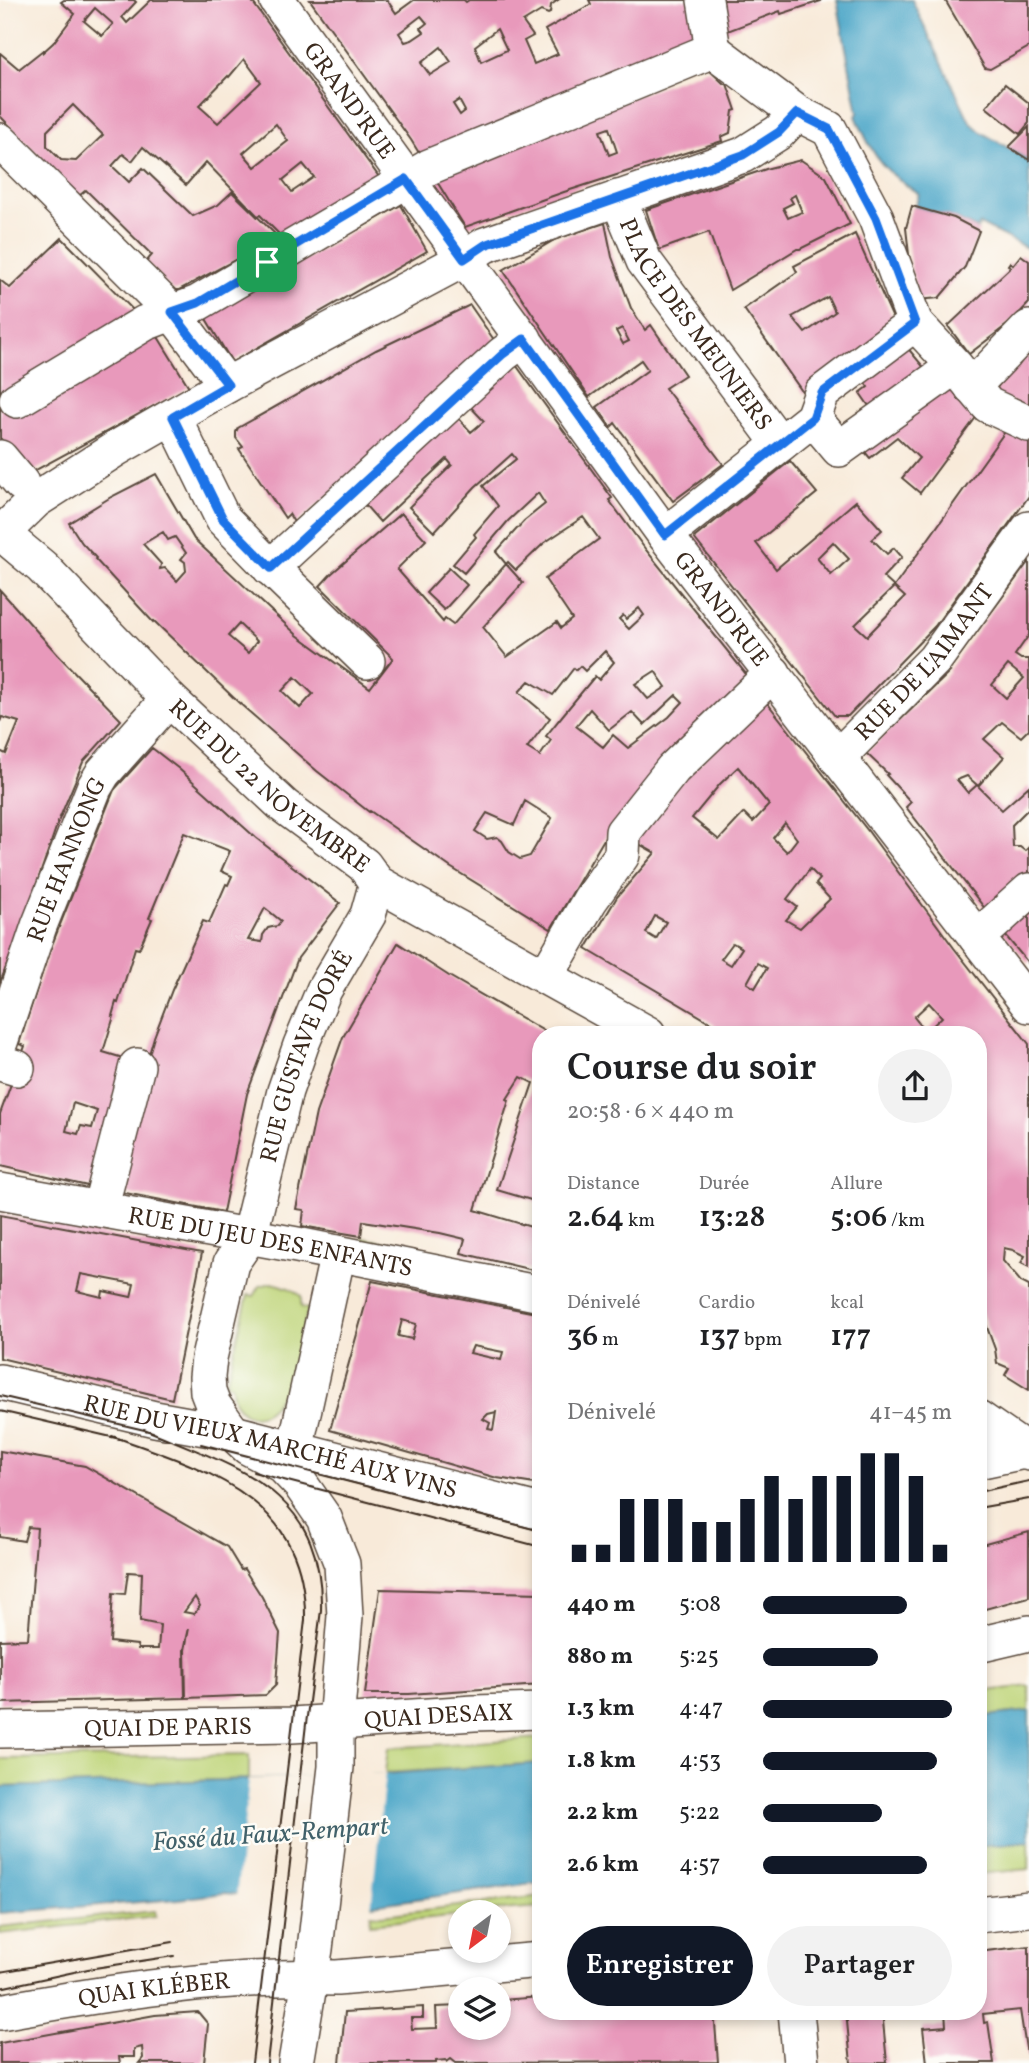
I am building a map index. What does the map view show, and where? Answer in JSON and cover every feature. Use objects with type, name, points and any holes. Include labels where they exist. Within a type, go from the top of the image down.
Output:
[{"type":"street","name":"GRAND'RUE","points":[[277,0],[665,535],[1029,1005]]},
{"type":"street","points":[[705,0],[713,50],[797,113],[829,129],[876,218],[915,323],[988,405],[1029,424]]},
{"type":"street","points":[[17,400],[145,323],[198,303],[429,167],[713,50]]},
{"type":"street","points":[[1,534],[36,500],[117,448],[228,385],[464,259],[485,245],[743,155],[779,132],[797,113]]},
{"type":"street","points":[[0,141],[172,312],[228,385]]},
{"type":"street","name":"PLACE DES MEUNIERS","points":[[618,198],[644,261],[780,444]]},
{"type":"street","points":[[665,535],[813,418],[822,393],[915,323]]},
{"type":"street","points":[[813,418],[839,449],[964,376],[1029,328]]},
{"type":"street","points":[[271,568],[503,354],[524,339]]},
{"type":"street","points":[[173,417],[223,519],[367,661]]},
{"type":"street","name":"RUE DE L'AIMANT","points":[[837,758],[934,659],[1029,529]]},
{"type":"street","name":"RUE DU 22 NOVEMBRE","points":[[1,534],[42,567],[169,699],[284,806],[364,865],[377,883],[634,1026]]},
{"type":"street","points":[[546,976],[590,900],[622,855],[623,832],[673,769],[773,673]]},
{"type":"street","name":"RUE HANNONG","points":[[6,1057],[39,926],[94,788],[103,773],[169,699]]},
{"type":"street","name":"RUE GUSTAVE DORÉ","points":[[233,1433],[213,1405],[208,1392],[207,1377],[231,1263],[248,1237],[285,1091],[301,1045],[324,990],[368,915],[377,883]]},
{"type":"street","points":[[977,938],[1029,891]]},
{"type":"street","points":[[100,1209],[137,1066]]},
{"type":"street","name":"RUE DU JEU DES ENFANTS","points":[[0,1191],[338,1253],[532,1292]]},
{"type":"street","points":[[296,1449],[338,1253]]},
{"type":"street","name":"RUE DU VIEUX MARCHÉ AUX VINS","points":[[0,1382],[155,1419],[233,1433],[532,1510]]},
{"type":"street","points":[[987,1424],[1027,1451]]},
{"type":"street","points":[[233,1433],[248,1447],[282,1465],[301,1485],[324,1518],[342,1564],[345,1616],[336,1723],[335,1776],[318,1921],[296,2063]]},
{"type":"street","points":[[987,1459],[1027,1451]]},
{"type":"street","points":[[987,1643],[1029,1633]]},
{"type":"street","name":"QUAI DESAIX","points":[[336,1723],[532,1711]]},
{"type":"street","name":"QUAI DE PARIS","points":[[0,1730],[336,1723]]},
{"type":"street","points":[[987,1914],[1029,1909]]},
{"type":"street","name":"QUAI KLÉBER","points":[[0,2012],[171,1987],[246,1980],[310,1977],[337,1979],[532,1961]]},
{"type":"street","points":[[797,2020],[801,2063]]},
{"type":"green space","points":[[363,1238],[450,1255],[448,1263],[361,1246]]},
{"type":"green space","points":[[271,1283],[298,1293],[301,1296],[301,1307],[308,1309],[286,1398],[279,1397],[266,1413],[250,1415],[237,1406],[232,1386],[226,1383],[248,1295],[254,1296],[260,1286]]},
{"type":"green space","points":[[1029,1686],[1029,1711],[987,1716],[987,1691]]},
{"type":"green space","points":[[532,1739],[532,1764],[385,1773],[388,1748]]},
{"type":"green space","points":[[249,1755],[249,1779],[0,1787],[0,1759]]},
{"type":"green space","points":[[1029,1841],[1029,1869],[987,1873],[987,1845]]},
{"type":"green space","points":[[532,1897],[532,1908],[511,1909],[511,1900],[508,1900]]},
{"type":"green space","points":[[448,1907],[448,1916],[370,1924],[371,1914]]},
{"type":"green space","points":[[155,1911],[156,1916],[0,1934],[0,1927]]},
{"type":"water","points":[[837,0],[912,0],[970,122],[981,132],[1029,160],[1029,249],[980,224],[977,229],[954,218],[915,207],[919,194],[887,170],[868,142],[856,116],[858,113]]},
{"type":"water","points":[[1029,1711],[1029,1841],[987,1845],[987,1716]]},
{"type":"water","name":"Fossé du Faux-Rempart","points":[[532,1764],[532,1883],[372,1905],[224,1893],[0,1913],[0,1787],[356,1776]]},
{"type":"pier","points":[[385,1773],[371,1909],[236,1898],[249,1779]]},
{"type":"building","points":[[134,0],[136,2],[122,17],[127,23],[151,0],[251,0],[379,177],[281,236],[206,162],[186,185],[143,147],[132,161],[123,154],[112,166],[129,182],[143,168],[193,216],[218,205],[232,192],[278,237],[179,290],[173,290],[146,262],[152,255],[86,190],[79,196],[0,116],[0,53],[19,69],[43,52],[75,14],[61,2]],"holes":[[[95,8],[113,24],[102,36],[84,21]],[[244,59],[261,82],[218,123],[199,106]],[[73,105],[103,135],[76,161],[61,160],[47,146],[47,131]],[[276,124],[288,141],[255,167],[243,153]],[[303,164],[314,177],[292,192],[283,180]]]},
{"type":"building","points":[[310,0],[387,0],[396,13],[414,0],[558,0],[551,5],[550,13],[541,11],[523,22],[533,36],[524,41],[534,64],[558,54],[545,30],[591,4],[589,0],[694,0],[695,40],[424,161]],"holes":[[[421,16],[427,23],[421,28],[424,32],[412,40],[405,42],[399,33]],[[497,29],[507,50],[481,62],[475,46]],[[441,47],[451,62],[430,75],[421,63]],[[459,100],[465,111],[460,115],[453,104]]]},
{"type":"building","points":[[717,0],[821,1],[781,14],[780,11],[725,32]]},
{"type":"building","points":[[945,0],[1029,0],[1029,47],[990,69],[985,68]]},
{"type":"building","points":[[708,69],[727,84],[736,110],[733,111],[730,133],[721,137],[722,141],[465,227],[431,172]],"holes":[[[609,128],[617,152],[609,155],[600,131]]]},
{"type":"building","points":[[1005,84],[1029,103],[1029,123],[1020,134],[986,107]]},
{"type":"building","points":[[1029,127],[1029,160],[1009,147]]},
{"type":"building","points":[[801,160],[826,177],[850,224],[797,249],[730,290],[709,232],[659,250],[646,210],[769,168]],"holes":[[[795,195],[802,212],[788,218],[783,208],[793,203],[790,198]]]},
{"type":"building","points":[[401,205],[427,251],[232,362],[205,317]]},
{"type":"building","points":[[912,206],[954,218],[979,231],[965,267],[939,298],[918,300],[906,228]]},
{"type":"building","points":[[605,223],[612,257],[631,308],[645,330],[651,325],[685,375],[665,388],[723,464],[673,501],[615,423],[611,427],[597,407],[648,370],[641,360],[589,397],[503,270],[556,239]],"holes":[[[622,328],[629,341],[623,344],[616,331]]]},
{"type":"building","points":[[855,234],[896,325],[804,394],[744,309],[797,272],[794,266]],"holes":[[[828,297],[835,312],[805,333],[792,317]]]},
{"type":"building","points":[[62,238],[155,332],[189,387],[25,476],[0,438],[0,280],[10,288]]},
{"type":"building","points":[[1021,255],[1029,261],[1029,303],[1012,321],[969,354],[948,326],[1011,267],[1008,265],[1010,262],[1013,265]]},
{"type":"building","points":[[470,305],[501,350],[295,524],[289,514],[285,518],[239,449],[243,447],[236,438],[238,428],[376,350]]},
{"type":"building","points":[[901,340],[931,376],[876,416],[860,393],[868,387],[858,373]]},
{"type":"building","points":[[1029,352],[1029,410],[993,393],[1016,362],[1019,365]]},
{"type":"building","points":[[511,358],[646,550],[750,679],[607,834],[551,929],[450,867],[369,812],[317,771],[153,622],[95,559],[69,523],[156,474],[194,539],[297,635],[370,688],[393,658],[320,586],[401,513],[426,540],[397,569],[443,622],[445,619],[453,625],[506,564],[496,552],[524,521],[545,504],[538,493],[508,521],[464,573],[453,564],[498,506],[483,486],[516,459],[512,454],[475,487],[434,532],[409,507],[452,465],[447,459],[380,522],[359,498],[452,411],[471,432],[484,421],[462,398]],"holes":[[[583,517],[599,539],[545,579],[572,619],[561,628],[557,622],[507,657],[483,627],[523,583],[506,564],[508,562],[516,570],[544,543]],[[163,532],[168,540],[175,537],[186,553],[181,559],[185,562],[186,571],[177,581],[165,568],[160,569],[161,564],[143,544]],[[639,608],[644,615],[629,629],[619,619],[623,615],[626,619]],[[239,624],[257,641],[248,653],[228,636]],[[605,651],[614,662],[599,680],[595,676],[546,736],[551,740],[540,756],[527,748],[550,718],[519,692],[529,681],[553,695],[574,668],[576,670],[580,666],[585,671]],[[655,671],[666,687],[648,699],[635,684]],[[295,677],[313,694],[300,708],[282,691]],[[676,695],[683,702],[669,717],[628,748],[613,735],[603,747],[576,726],[590,709],[609,730],[632,712],[644,725]],[[525,801],[552,818],[530,856],[520,859],[509,852],[497,837],[487,839],[475,831],[487,813],[514,825]]]},
{"type":"building","points":[[942,381],[980,412],[920,493],[902,478],[919,458],[897,437],[870,458],[860,446]]},
{"type":"building","points":[[1009,426],[1029,437],[1029,496],[935,626],[848,716],[835,716],[694,538],[790,461],[817,493],[756,543],[776,569],[856,501],[882,530],[872,539],[887,554],[894,548],[902,557],[883,577],[894,587]],"holes":[[[833,542],[849,559],[831,575],[817,558]],[[894,587],[905,597],[867,636],[855,625]]]},
{"type":"building","points":[[1029,561],[1029,635],[1015,655],[1021,659],[1029,659],[1029,729],[1021,737],[1002,722],[984,739],[1004,757],[978,786],[1002,810],[1029,786],[1029,808],[1012,825],[1013,847],[1020,847],[1025,851],[1029,847],[1029,879],[990,915],[906,807],[911,802],[866,753],[950,672],[948,671]],"holes":[[[1008,665],[1024,678],[1006,698],[992,685]],[[967,776],[977,785],[968,793],[957,780]]]},
{"type":"building","points":[[449,568],[467,585],[444,610],[426,593]]},
{"type":"building","points":[[0,590],[121,720],[83,762],[58,822],[0,983],[0,751],[6,754],[19,722],[2,717],[0,722]]},
{"type":"building","points":[[765,700],[1029,1044],[1029,1267],[1021,1263],[1025,1256],[1004,1248],[1003,1261],[1021,1282],[1029,1286],[1029,1390],[1005,1375],[1009,1368],[997,1363],[987,1327],[987,1026],[932,1026],[942,1017],[929,1003],[914,1017],[921,1026],[716,1026],[586,949],[617,897],[655,853],[632,840],[648,814]],"holes":[[[738,767],[769,805],[753,822],[744,813],[719,840],[692,818]],[[785,823],[797,839],[787,852],[773,838]],[[810,869],[820,879],[816,884],[830,899],[800,928],[786,920],[797,907],[787,899]],[[655,916],[666,922],[656,939],[646,933]],[[733,943],[742,948],[731,965],[721,959]],[[758,963],[767,968],[755,988],[747,983]]]},
{"type":"building","points":[[152,748],[256,838],[340,903],[298,958],[247,1094],[223,1212],[110,1190],[154,1037],[172,990],[203,921],[209,923],[232,876],[221,871],[230,851],[184,833],[149,918],[152,919],[139,949],[135,948],[112,1016],[103,1052],[133,1061],[92,1187],[0,1166],[0,1114],[25,1046],[19,1044],[48,955],[114,790]],"holes":[[[265,908],[281,921],[277,926],[268,928],[262,942],[248,940]],[[73,1103],[97,1111],[92,1128],[81,1126],[78,1134],[66,1131]]]},
{"type":"building","points":[[1029,904],[1029,964],[1000,929]]},
{"type":"building","points":[[398,943],[535,1026],[532,1026],[532,1082],[521,1077],[507,1099],[509,1100],[475,1210],[532,1227],[532,1270],[461,1253],[465,1239],[440,1233],[363,1221],[361,1236],[302,1226],[304,1210],[296,1209],[316,1113],[343,1037]]},
{"type":"building","points":[[532,1086],[532,1200],[497,1190]]},
{"type":"building","points":[[0,1215],[202,1253],[172,1399],[0,1358]],"holes":[[[81,1274],[134,1284],[131,1297],[103,1291],[102,1297],[77,1291]]]},
{"type":"building","points":[[372,1281],[532,1312],[532,1484],[497,1478],[330,1430]],"holes":[[[402,1320],[416,1324],[412,1339],[398,1336]],[[473,1346],[503,1352],[501,1360],[470,1353]],[[496,1412],[493,1430],[488,1429],[490,1423],[483,1419]]]},
{"type":"building","points":[[0,1451],[85,1466],[227,1547],[262,1597],[280,1633],[276,1685],[266,1695],[186,1698],[185,1650],[189,1628],[184,1650],[185,1698],[0,1703],[0,1640],[28,1639],[37,1528],[28,1527],[24,1541],[0,1537]],"holes":[[[128,1572],[142,1573],[140,1621],[160,1625],[158,1649],[138,1649],[137,1645],[110,1642],[113,1593],[125,1594]],[[195,1597],[200,1606],[194,1614],[184,1612]]]},
{"type":"building","points":[[1029,1532],[1029,1597],[987,1609],[987,1544]]},
{"type":"building","points":[[380,1589],[532,1593],[532,1686],[409,1694],[365,1694]]},
{"type":"building","points":[[1029,1946],[1029,2055],[1020,2010],[987,2014],[987,1951]]},
{"type":"building","points":[[532,1998],[532,2020],[715,2020],[718,2062],[456,2063],[451,2059],[436,2063],[340,2063],[345,2012],[423,2007],[423,2018],[411,2018],[412,2029],[437,2028],[436,2007],[448,2006],[448,2040],[511,2040],[511,1999]]},
{"type":"building","points":[[198,2012],[208,2024],[204,2063],[139,2063],[143,2058],[142,2047],[134,2049],[134,2057],[119,2057],[120,2063],[0,2063],[0,2043],[155,2015]]},
{"type":"building","points":[[847,2020],[883,2020],[887,2063],[851,2063]]},
{"type":"building","points":[[946,2020],[988,2022],[994,2063],[927,2063],[923,2028],[946,2026]]},
{"type":"tram line","points":[[0,1396],[153,1432]]},
{"type":"tram line","points":[[0,1411],[120,1439]]},
{"type":"tram line","points":[[144,1429],[211,1457],[268,1489],[291,1510],[308,1536],[318,1569],[321,1610],[267,2063]]},
{"type":"tram line","points":[[112,1436],[183,1462],[216,1477],[245,1495],[270,1517],[289,1545],[301,1578],[305,1620],[252,2063]]},
{"type":"tram line","points":[[201,1444],[532,1529]]},
{"type":"tram line","points":[[253,1472],[532,1545]]},
{"type":"tram line","points":[[987,1490],[1029,1481]]},
{"type":"tram line","points":[[987,1506],[1029,1499]]},
{"type":"tram line","points":[[0,1972],[173,1942]]},
{"type":"tram line","points":[[0,1988],[88,1969],[174,1956]]},
{"type":"route","points":[[797,113],[829,129],[876,218],[915,323],[822,393],[813,418],[665,535],[524,339],[503,354],[271,568],[223,519],[173,417],[228,385],[172,312],[198,303],[267,262],[406,179],[464,259],[485,245],[743,155],[779,132],[797,113]]}]
